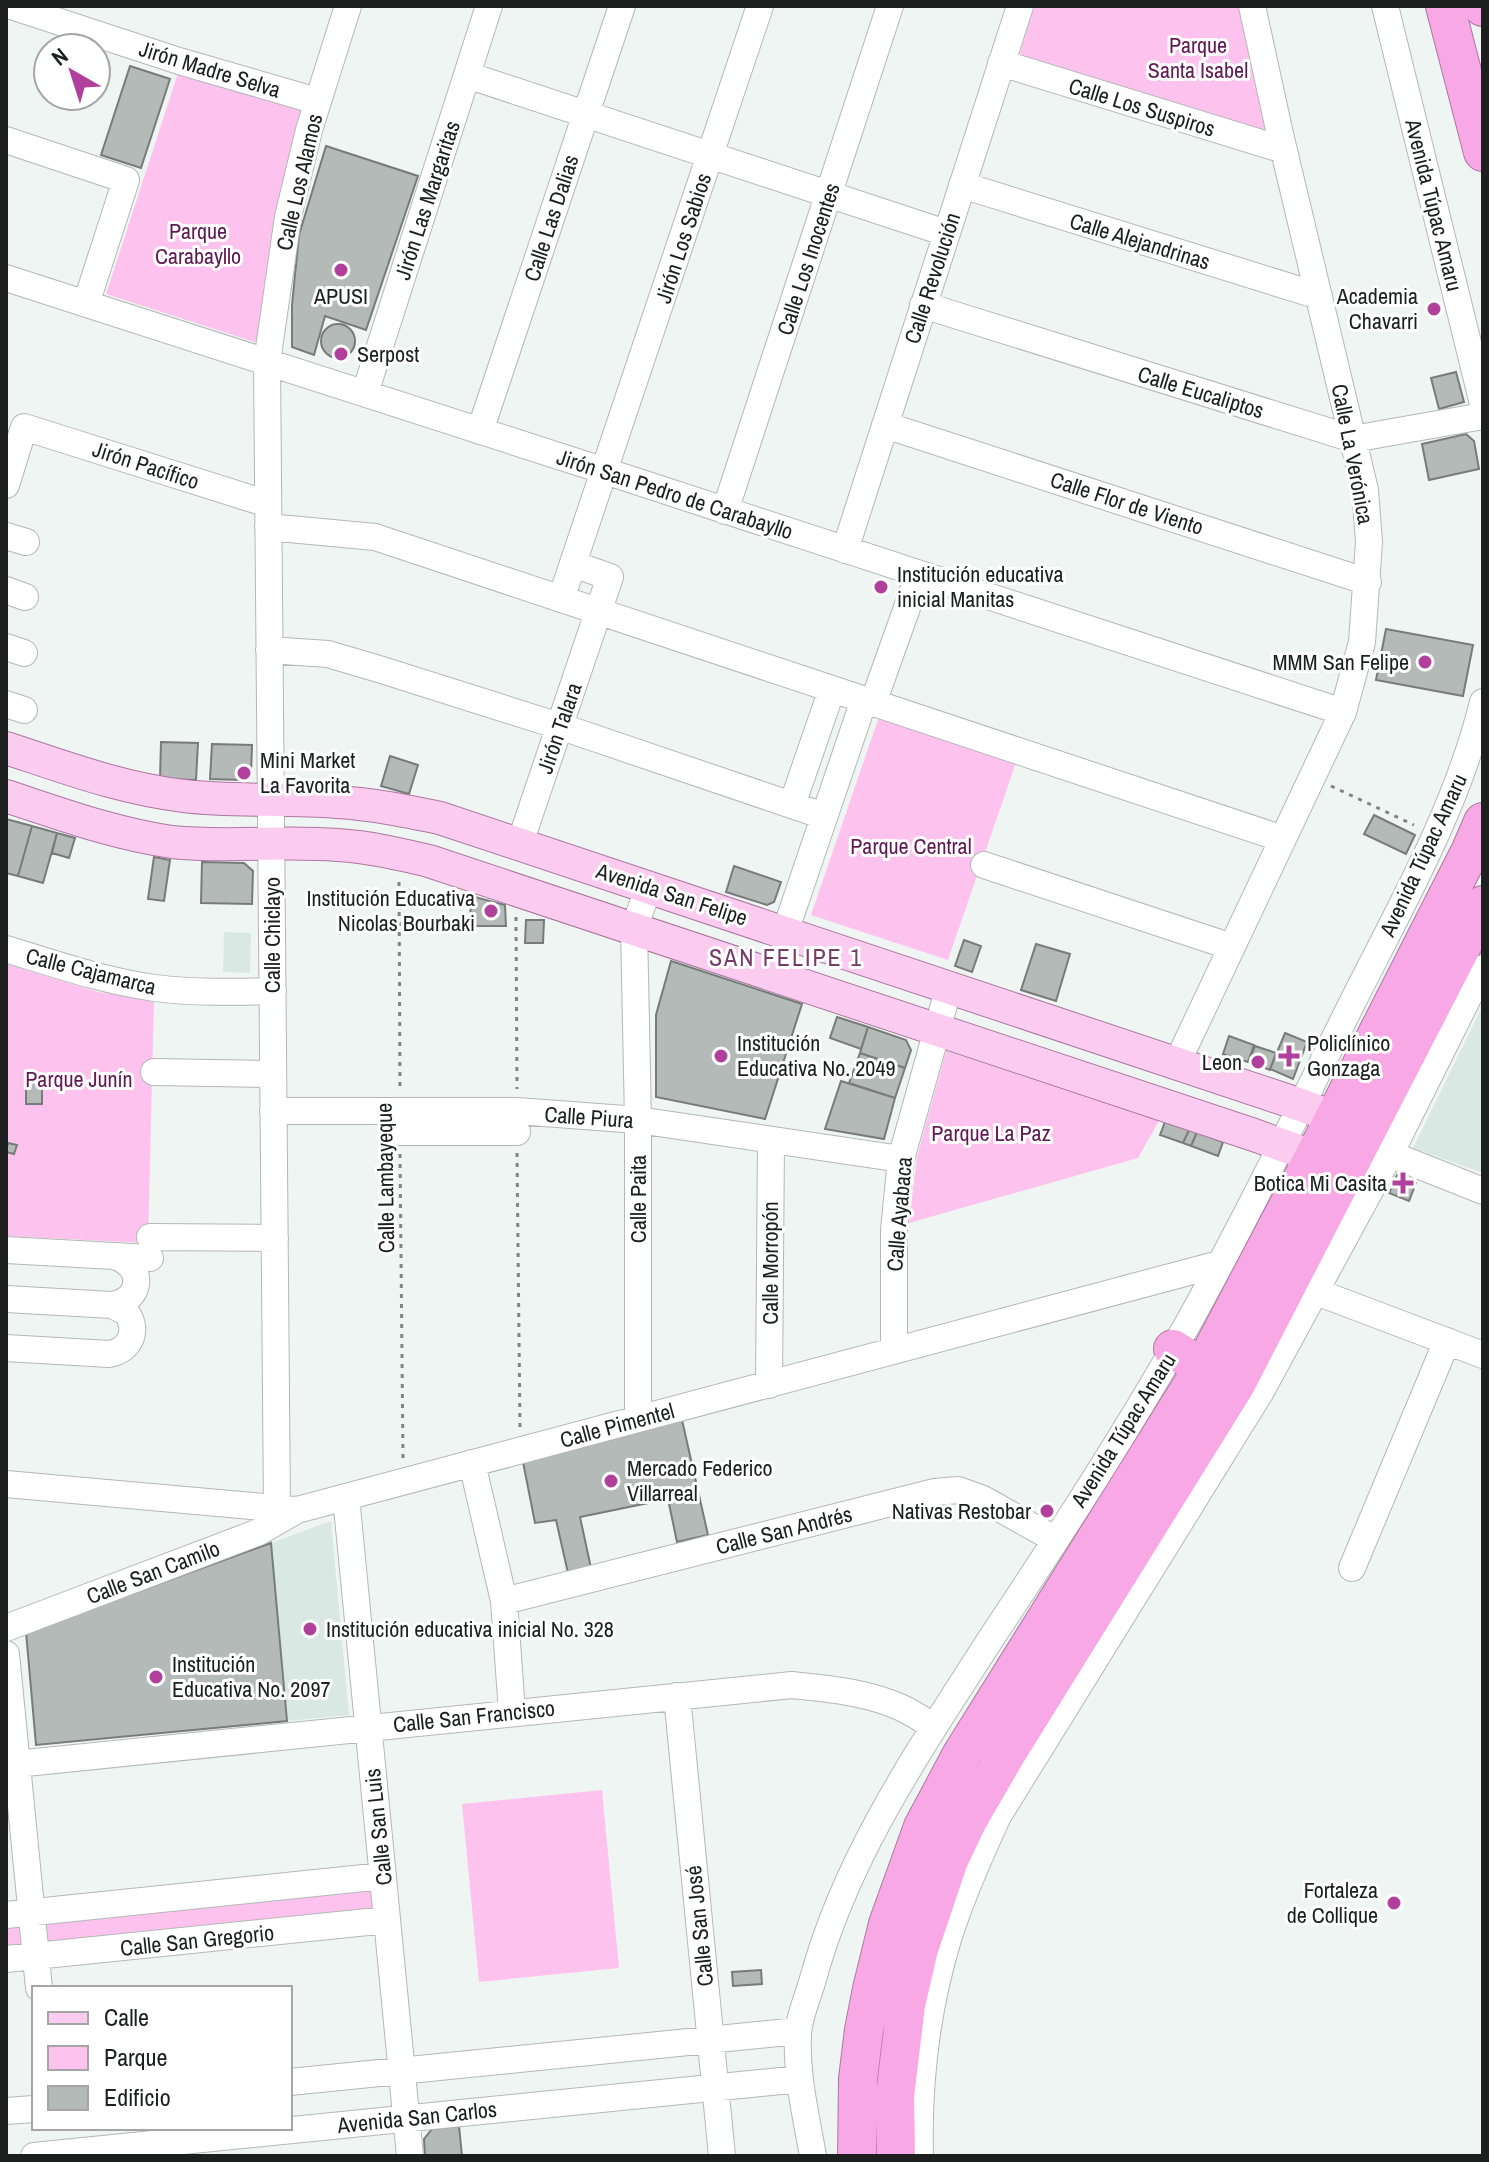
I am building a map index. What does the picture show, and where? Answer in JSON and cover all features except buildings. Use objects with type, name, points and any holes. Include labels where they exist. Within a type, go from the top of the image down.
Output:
[{"type":"highway","points":[[1445,6],[1483,152]]},
{"type":"highway","name":"Avenida Túpac Amaru","points":[[1349,1126],[1483,822]]},
{"type":"highway","name":"Avenida Túpac Amaru","points":[[857,2156],[858,2079],[872,1989],[888,1924],[923,1827],[1071,1537],[1315,1157],[1349,1126],[1483,905]]},
{"type":"highway","name":"Avenida Túpac Amaru","points":[[896,2156],[907,2099],[906,2005],[919,1949],[949,1860],[986,1788],[1067,1679],[1160,1529],[1236,1384],[1315,1157]]},
{"type":"main road","name":"Avenida San Felipe","points":[[6,748],[114,783],[158,792],[214,799],[336,801],[440,818],[1177,1063],[1349,1126]]},
{"type":"main road","name":"Avenida San Felipe","points":[[6,796],[97,826],[140,836],[205,845],[337,844],[399,854],[458,870],[1315,1157]]},
{"type":"street","name":"Jirón Madre Selva","points":[[11,6],[179,61],[317,101]]},
{"type":"street","name":"Calle Los Alamos","points":[[267,362],[288,217],[317,101],[348,6]]},
{"type":"street","name":"Jirón Las Margaritas","points":[[365,393],[489,6]]},
{"type":"street","name":"Calle Las Dalias","points":[[480,431],[622,6]]},
{"type":"street","name":"Jirón Los Sabios","points":[[561,599],[760,6]]},
{"type":"street","name":"Calle Los Inocentes","points":[[725,511],[890,6]]},
{"type":"street","name":"Calle Revolución","points":[[845,550],[1020,6]]},
{"type":"street","name":"Calle La Verónica","points":[[1177,1063],[1343,712],[1362,642],[1368,582],[1365,490],[1252,6]]},
{"type":"street","name":"Avenida Túpac Amaru","points":[[1385,6],[1483,404]]},
{"type":"street","name":"Calle Los Suspiros","points":[[1001,63],[1284,150]]},
{"type":"street","points":[[467,75],[946,233]]},
{"type":"street","points":[[6,140],[126,180],[86,304]]},
{"type":"street","name":"Calle Alejandrinas","points":[[962,185],[1319,296]]},
{"type":"street","points":[[1246,275],[1310,261]]},
{"type":"street","name":"Jirón San Pedro de Carabayllo","points":[[6,278],[1343,712]]},
{"type":"street","name":"Calle Eucaliptos","points":[[923,305],[1353,439],[1483,416]]},
{"type":"street","name":"Calle Chiclayo","points":[[267,362],[275,1238],[287,1509]]},
{"type":"street","name":"Calle Flor de Viento","points":[[885,425],[1368,582]]},
{"type":"street","name":"Jirón Pacífico","points":[[13,486],[24,427],[268,516],[375,537],[1283,839]]},
{"type":"street","name":"Jirón Talara","points":[[520,843],[610,577],[573,564]]},
{"type":"street","points":[[785,932],[824,816],[919,574]]},
{"type":"street","points":[[269,650],[328,654],[559,726],[824,816]]},
{"type":"street","points":[[792,805],[832,689]]},
{"type":"street","name":"Avenida Túpac Amaru","points":[[1160,1529],[1260,1393],[1314,1291],[1349,1126],[1436,836],[1472,744],[1483,702]]},
{"type":"street","points":[[984,865],[1232,947]]},
{"type":"street","name":"Calle Paita","points":[[638,1419],[638,1120],[634,928],[649,887]]},
{"type":"street","name":"Calle Cajamarca","points":[[6,949],[90,975],[155,988],[207,992],[273,991]]},
{"type":"street","name":"Avenida Túpac Amaru","points":[[1188,1359],[1219,1264],[1315,1157],[1349,1126],[1483,968]]},
{"type":"street","name":"Calle Ayabaca","points":[[894,1351],[894,1230],[901,1159],[949,987]]},
{"type":"street","points":[[154,1072],[273,1074]]},
{"type":"street","name":"Calle Piura","points":[[273,1111],[400,1122],[517,1111],[638,1120],[901,1159]]},
{"type":"street","points":[[400,1122],[517,1132]]},
{"type":"street","points":[[1349,1126],[1483,1191]]},
{"type":"street","name":"Calle Morropón","points":[[769,1385],[771,1141]]},
{"type":"street","points":[[6,1250],[114,1256],[150,1248],[275,1238]]},
{"type":"street","points":[[6,1299],[120,1304],[132,1294],[136,1278],[129,1263],[114,1256]]},
{"type":"street","name":"Calle Pimentel","points":[[6,1484],[287,1509],[404,1482],[1219,1264]]},
{"type":"street","points":[[1314,1291],[1483,1355]]},
{"type":"street","points":[[6,1348],[117,1352],[130,1342],[133,1326],[126,1312],[112,1305]]},
{"type":"street","points":[[1352,1568],[1447,1341]]},
{"type":"street","points":[[472,1463],[504,1601],[512,1712]]},
{"type":"street","name":"Calle San Andrés","points":[[504,1601],[934,1492],[958,1490],[1071,1537]]},
{"type":"street","name":"Calle San Luis","points":[[346,1497],[410,2156]]},
{"type":"street","name":"Calle San Camilo","points":[[6,1628],[259,1532],[287,1509]]},
{"type":"street","name":"Avenida Túpac Amaru","points":[[813,2156],[800,2079],[798,2031],[835,1910],[882,1811],[934,1727],[1071,1537]]},
{"type":"street","points":[[6,1654],[19,1914],[36,1956],[39,1986]]},
{"type":"street","name":"Calle San Francisco","points":[[12,1764],[792,1685],[866,1696],[902,1708],[934,1727]]},
{"type":"street","name":"Calle San José","points":[[677,1696],[722,2156]]},
{"type":"street","name":"Calle San Gregorio","points":[[19,1914],[383,1876]]},
{"type":"street","name":"Calle San Gregorio","points":[[6,1959],[387,1920]]},
{"type":"street","points":[[292,2082],[798,2031]]},
{"type":"street","name":"Avenida San Carlos","points":[[292,2128],[800,2079]]},
{"type":"street","name":"Avenida Túpac Amaru","points":[[907,2099],[920,2156]]},
{"type":"street","points":[[6,2111],[32,2109]]},
{"type":"street","name":"Avenida San Carlos","points":[[50,2148],[264,2130]]},
{"type":"path","points":[[1313,777],[1436,836]]},
{"type":"path","name":"Calle Lambayeque","points":[[399,875],[404,1482]]},
{"type":"shaded area","points":[[224,932],[251,933],[250,973],[223,972]]},
{"type":"shaded area","points":[[1483,1005],[1483,1173],[1413,1148]]},
{"type":"shaded area","name":"Institución educativa inicial No. 328","points":[[331,1521],[349,1715],[287,1721],[271,1543]]},
{"type":"green space","name":"Parque Santa Isabel","points":[[1034,6],[1240,6],[1269,135],[1019,56]]},
{"type":"green space","name":"Parque Carabayllo","points":[[178,73],[305,108],[269,250],[261,344],[106,294]]},
{"type":"green space","name":"Parque Central","points":[[882,708],[1019,754],[948,960],[811,915]]},
{"type":"green space","name":"Parque Junín","points":[[6,964],[98,992],[154,1000],[148,1243],[6,1236]]},
{"type":"green space","name":"Parque La Paz","points":[[946,1051],[1160,1119],[1138,1158],[909,1223],[917,1157]]},
{"type":"green space","points":[[602,1790],[619,1968],[479,1982],[462,1804]]},
{"type":"green space","points":[[371,1889],[373,1912],[6,1949],[6,1927]]},
{"type":"place","name":"APUSI","points":[[341,270]]},
{"type":"place","name":"Academia Chavarri","points":[[1434,309]]},
{"type":"place","name":"Serpost","points":[[341,354]]},
{"type":"place","name":"Institución educativa inicial Manitas","points":[[881,587]]},
{"type":"place","name":"MMM San Felipe","points":[[1425,662]]},
{"type":"place","name":"Mini Market La Favorita","points":[[244,773]]},
{"type":"place","name":"Institución Educativa Nicolas Bourbaki","points":[[491,911]]},
{"type":"place","name":"Institución Educativa No. 2049","points":[[721,1056]]},
{"type":"place","name":"Policlínico Gonzaga","points":[[1289,1056]]},
{"type":"place","name":"Leon","points":[[1258,1062]]},
{"type":"place","name":"Botica Mi Casita","points":[[1403,1183]]},
{"type":"place","name":"Mercado Federico Villarreal","points":[[611,1481]]},
{"type":"place","name":"Nativas Restobar","points":[[1047,1511]]},
{"type":"place","name":"Institución educativa inicial No. 328","points":[[310,1629]]},
{"type":"place","name":"Institución Educativa No. 2097","points":[[156,1677]]},
{"type":"place","name":"Fortaleza de Collique","points":[[1394,1903]]},
{"type":"district","name":"SAN FELIPE 1","points":[[786,957]]}]
